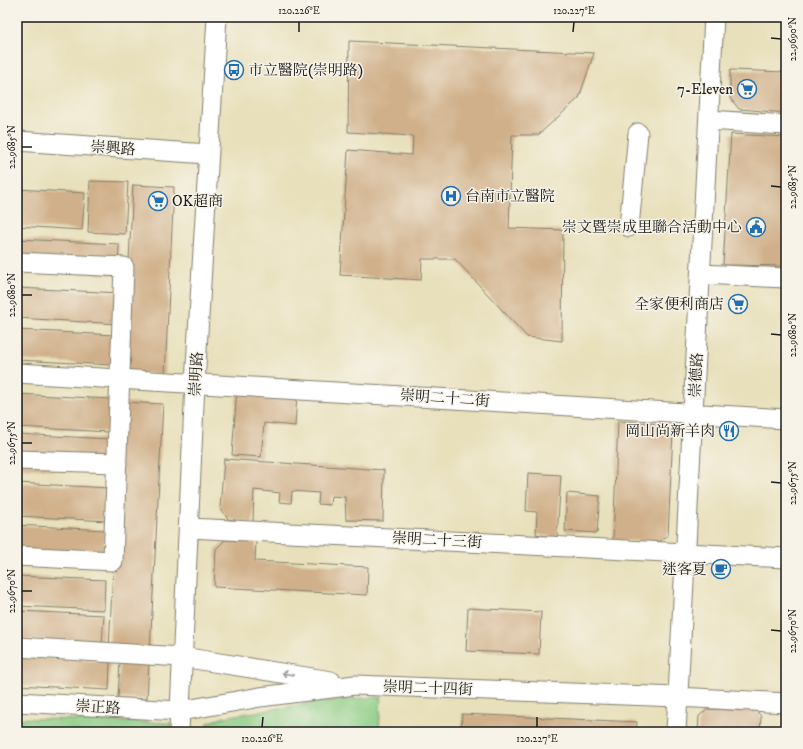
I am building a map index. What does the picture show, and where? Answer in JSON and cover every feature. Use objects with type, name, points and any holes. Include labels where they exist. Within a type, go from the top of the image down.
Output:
[{"type":"street","name":"崇明路","points":[[179,732],[195,383],[217,17]]},
{"type":"street","name":"崇德路","points":[[676,732],[714,17]]},
{"type":"street","points":[[709,120],[786,125]]},
{"type":"street","points":[[629,227],[638,133]]},
{"type":"street","name":"崇興路","points":[[17,141],[208,154]]},
{"type":"street","points":[[17,262],[124,267],[113,561],[17,556]]},
{"type":"street","points":[[701,274],[786,278]]},
{"type":"street","name":"崇明二十二街","points":[[17,373],[786,419]]},
{"type":"street","points":[[17,460],[117,463]]},
{"type":"street","name":"崇明二十三街","points":[[188,528],[786,558]]},
{"type":"street","points":[[17,647],[182,657],[355,685]]},
{"type":"street","name":"崇明二十四街","points":[[180,712],[260,697],[355,685],[678,697],[786,703]]},
{"type":"street","name":"崇正路","points":[[17,702],[180,712]]},
{"type":"green space","points":[[381,697],[379,732],[203,732],[208,723],[224,717],[324,701]]},
{"type":"green space","points":[[17,718],[171,723],[170,732],[17,732]]},
{"type":"building","points":[[349,41],[594,53],[579,98],[538,135],[512,135],[509,228],[563,230],[562,341],[527,337],[455,259],[422,259],[421,280],[340,275],[348,150],[412,155],[413,136],[348,132]]},
{"type":"building","points":[[730,70],[786,72],[786,113],[739,109],[730,98]]},
{"type":"building","name":"崇文暨崇成里聯合活動中心","points":[[731,134],[786,137],[786,266],[723,265]]},
{"type":"building","points":[[90,181],[128,182],[125,234],[88,232]]},
{"type":"building","points":[[133,185],[174,187],[165,374],[123,372]]},
{"type":"building","points":[[17,189],[85,193],[82,230],[17,226]]},
{"type":"building","points":[[17,239],[119,244],[118,275],[17,270]]},
{"type":"building","points":[[17,288],[121,293],[119,324],[17,318]]},
{"type":"building","points":[[17,330],[115,335],[113,365],[17,360]]},
{"type":"building","points":[[237,389],[297,394],[295,426],[264,423],[261,457],[232,455]]},
{"type":"building","points":[[17,394],[111,399],[109,432],[17,427]]},
{"type":"building","points":[[121,402],[163,404],[150,651],[109,649]]},
{"type":"building","points":[[618,421],[663,424],[673,432],[668,535],[659,542],[613,540]]},
{"type":"building","points":[[17,434],[110,439],[108,472],[17,468]]},
{"type":"building","points":[[224,459],[384,470],[383,521],[346,520],[345,497],[331,496],[330,505],[318,504],[319,493],[292,491],[291,503],[279,502],[280,493],[254,490],[253,523],[228,519],[220,508]]},
{"type":"building","points":[[528,473],[561,475],[557,538],[536,534],[537,512],[526,511]]},
{"type":"building","points":[[17,483],[109,488],[107,521],[17,516]]},
{"type":"building","points":[[567,493],[600,496],[597,533],[565,531]]},
{"type":"building","points":[[17,525],[105,530],[103,563],[17,558]]},
{"type":"building","points":[[225,540],[256,541],[255,561],[368,567],[367,595],[214,587],[216,549]]},
{"type":"building","points":[[17,576],[105,580],[104,610],[17,606]]},
{"type":"building","points":[[468,608],[541,612],[539,654],[466,651]]},
{"type":"building","points":[[17,611],[104,615],[102,643],[17,639]]},
{"type":"building","points":[[17,656],[110,662],[109,690],[17,685]]},
{"type":"building","points":[[120,662],[149,663],[147,699],[118,698]]},
{"type":"building","points":[[708,709],[756,711],[761,716],[760,732],[698,732],[699,716]]},
{"type":"building","points":[[462,714],[637,722],[636,732],[461,732]]},
{"type":"place","name":"市立醫院(崇明路)","points":[[234,70]]},
{"type":"place","name":"7-Eleven","points":[[747,89]]},
{"type":"place","name":"台南市立醫院","points":[[451,196]]},
{"type":"place","name":"OK超商","points":[[158,201]]},
{"type":"place","name":"崇文暨崇成里聯合活動中心","points":[[756,227]]},
{"type":"place","name":"全家便利商店","points":[[738,304]]},
{"type":"place","name":"岡山尚新羊肉","points":[[729,431]]},
{"type":"place","name":"迷客夏","points":[[721,569]]}]
